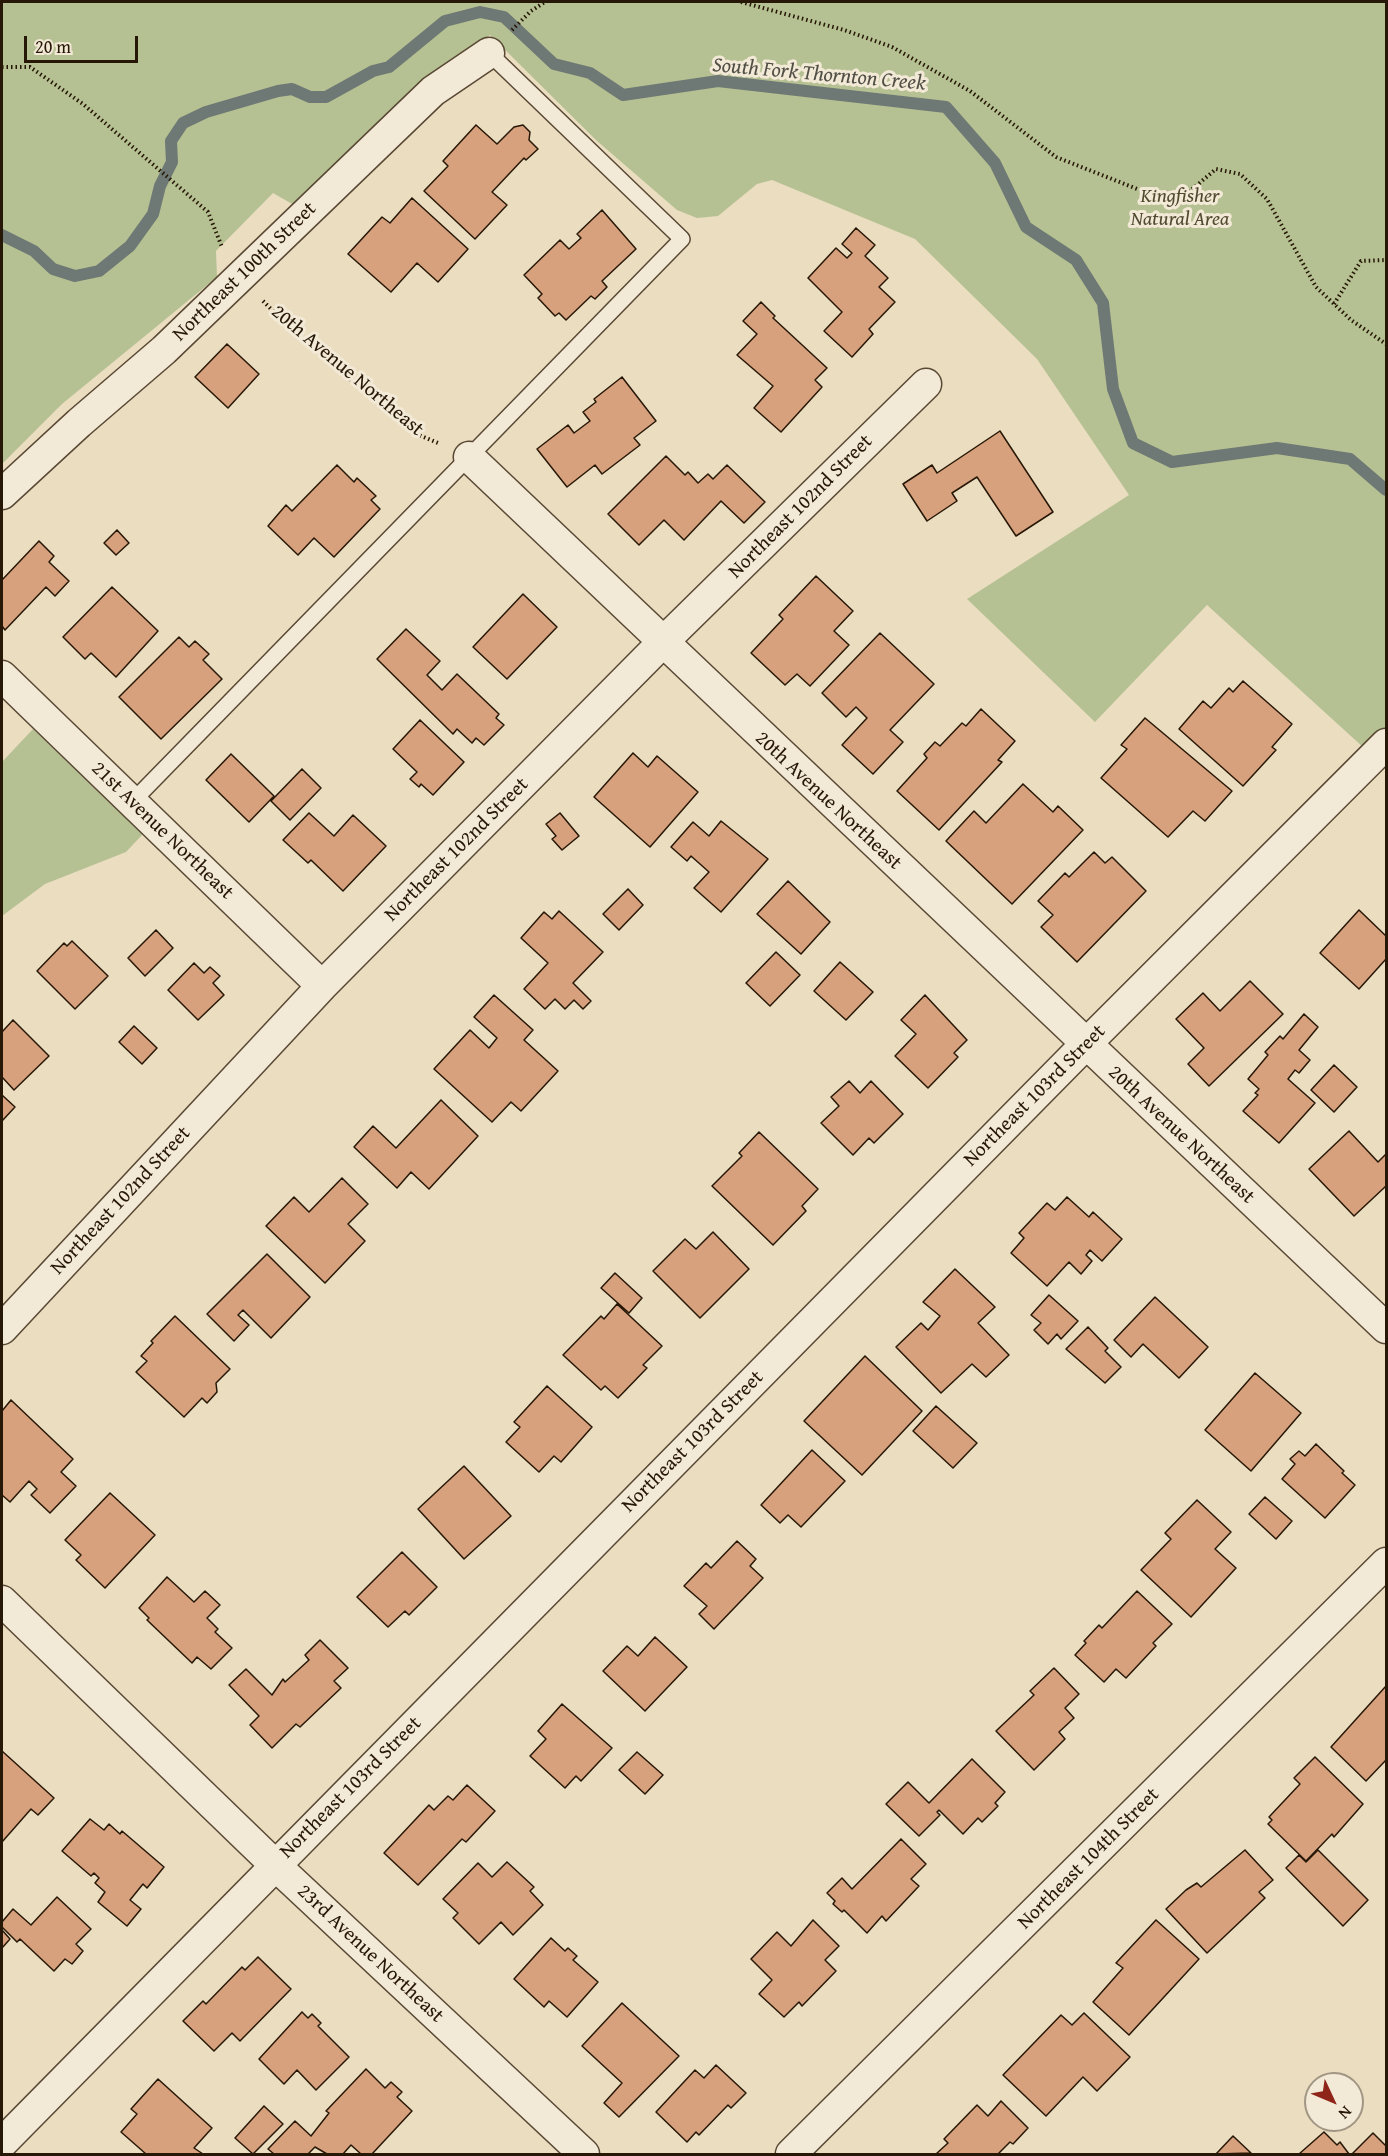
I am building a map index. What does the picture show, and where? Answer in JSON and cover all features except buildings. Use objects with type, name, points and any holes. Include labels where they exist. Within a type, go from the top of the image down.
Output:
[{"type":"street","name":"Northeast 100th Street","points":[[2,494],[79,423],[164,350],[433,91],[499,43]]},
{"type":"street","name":"Northeast 102nd Street","points":[[2,1329],[322,986],[662,644],[926,384]]},
{"type":"street","name":"20th Avenue Northeast","points":[[469,457],[662,644],[1386,1328]]},
{"type":"street","name":"21st Avenue Northeast","points":[[2,676],[322,986]]},
{"type":"street","name":"Northeast 103rd Street","points":[[2,2143],[1085,1045],[1386,744]]},
{"type":"street","name":"Northeast 104th Street","points":[[791,2154],[1386,1563]]},
{"type":"street","name":"23rd Avenue Northeast","points":[[2,1601],[275,1865],[584,2154]]},
{"type":"lane","points":[[132,802],[682,239],[499,43]]},
{"type":"path","points":[[499,43],[531,11],[545,2]]},
{"type":"path","points":[[741,2],[844,30],[892,47],[970,91],[1056,157],[1150,194],[1190,191],[1216,169],[1240,174],[1266,199],[1316,287],[1352,320],[1386,344]]},
{"type":"path","points":[[2,67],[30,67],[83,104],[208,213],[218,242],[229,256]]},
{"type":"path","points":[[1334,304],[1361,261],[1386,260]]},
{"type":"path","name":"20th Avenue Northeast","points":[[256,294],[293,331],[414,433],[469,457]]},
{"type":"green space","name":"Kingfisher Natural Area","points":[[2,2],[1386,2],[1386,734],[1364,748],[1207,605],[1095,722],[967,599],[1129,495],[1037,359],[915,239],[772,180],[757,184],[718,216],[697,218],[677,210],[597,141],[490,35],[458,59],[294,205],[273,193],[216,251],[217,277],[62,404],[2,464]]},
{"type":"green space","points":[[33,729],[143,834],[126,852],[45,884],[2,916],[2,762]]},
{"type":"waterway","name":"South Fork Thornton Creek","points":[[2,235],[34,251],[53,269],[75,276],[99,271],[130,246],[153,214],[160,186],[172,162],[171,141],[183,123],[206,112],[278,91],[292,89],[310,97],[326,97],[373,71],[389,67],[445,21],[480,12],[504,17],[554,64],[590,73],[623,95],[718,81],[946,107],[995,163],[1026,227],[1076,260],[1103,303],[1113,389],[1133,443],[1172,462],[1277,448],[1350,459],[1386,490]]}]
